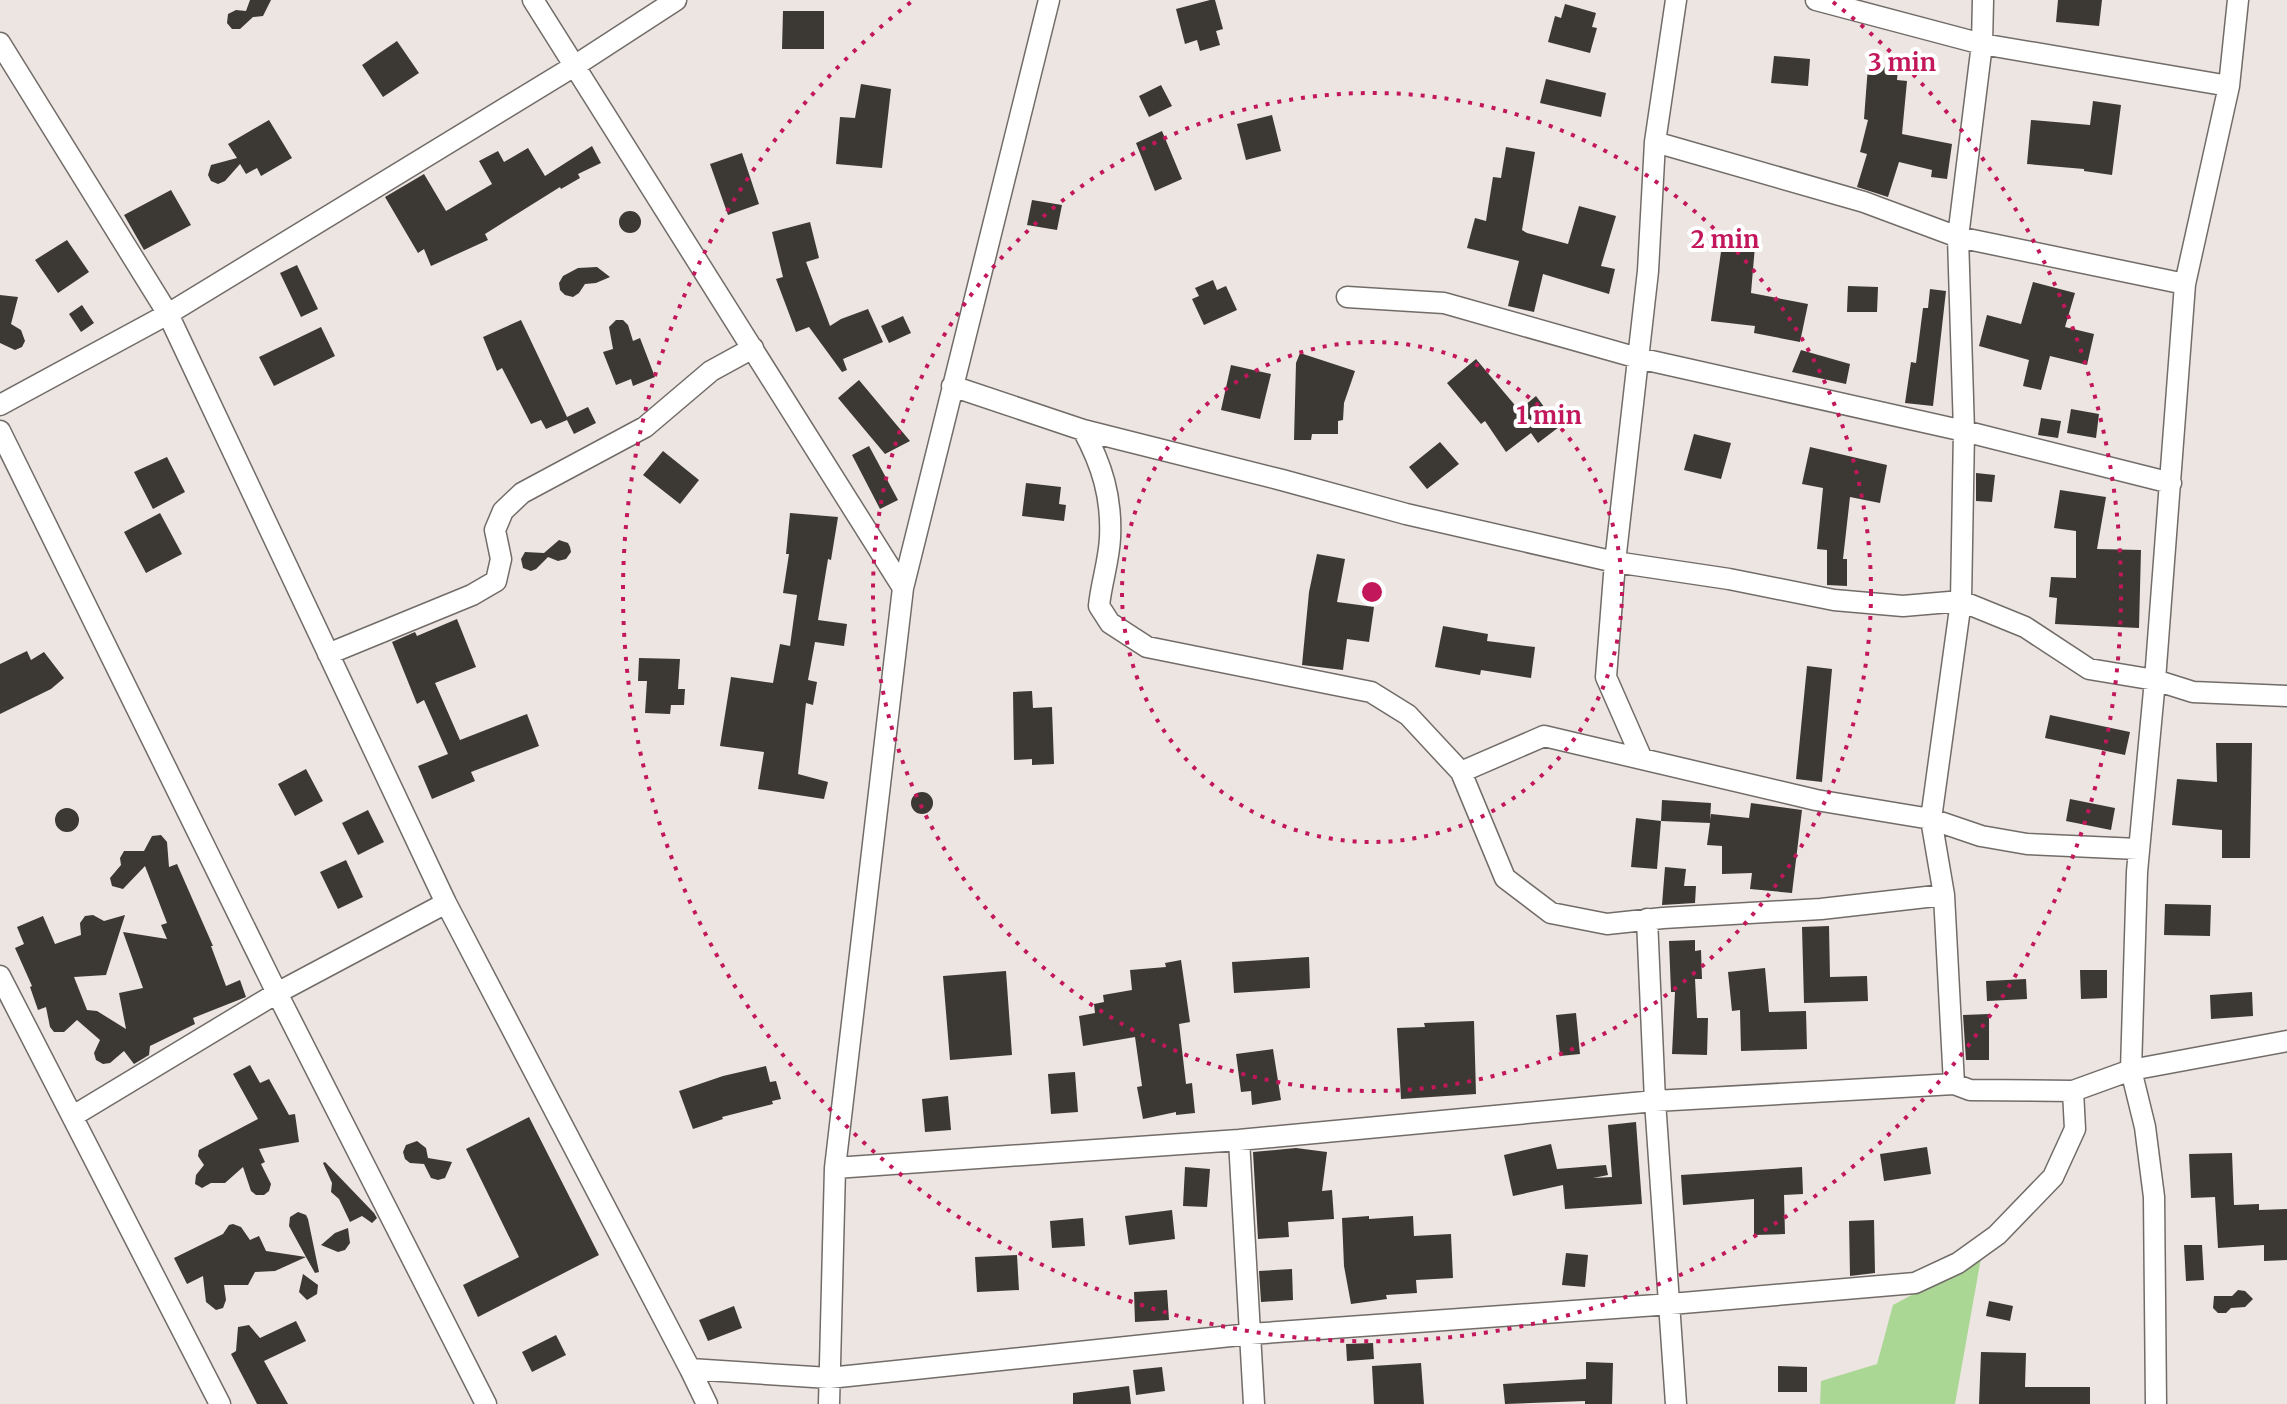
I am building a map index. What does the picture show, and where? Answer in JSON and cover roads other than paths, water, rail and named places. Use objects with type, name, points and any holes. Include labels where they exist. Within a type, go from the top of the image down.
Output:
[{"type":"street","points":[[533,0],[903,588]]},
{"type":"street","points":[[0,405],[168,314],[576,65],[676,0]]},
{"type":"street","points":[[829,1404],[835,1168],[903,588],[1049,0]]},
{"type":"street","points":[[1642,759],[1606,677],[1615,562],[1648,271],[1655,142],[1676,0]]},
{"type":"street","points":[[1816,0],[1982,44],[2229,86]]},
{"type":"street","points":[[1954,1084],[1944,895],[1931,819],[1961,601],[1964,431],[1958,237],[1982,44],[1983,0]]},
{"type":"street","points":[[2156,1404],[2154,1197],[2145,1127],[2131,1070],[2138,849],[2155,680],[2185,284],[2229,86],[2238,0]]},
{"type":"street","points":[[0,43],[168,314],[446,903],[707,1404]]},
{"type":"street","points":[[1655,142],[1864,202],[1958,237],[2185,284]]},
{"type":"street","points":[[1347,297],[1444,303],[1638,358],[1964,431],[2171,483]]},
{"type":"street","points":[[328,654],[472,595],[496,581],[501,559],[495,530],[503,511],[522,493],[645,427],[711,371],[753,348]]},
{"type":"street","points":[[952,386],[1083,430],[1406,514],[1615,562],[1729,579],[1834,600],[1903,606],[1961,601],[2025,627],[2089,669],[2155,680],[2193,692],[2287,696]]},
{"type":"street","points":[[1083,430],[1099,461],[1108,490],[1110,539],[1099,606],[1110,623],[1147,647],[1371,692],[1408,715],[1461,772],[1505,878],[1551,913],[1607,924],[1807,910],[1944,895]]},
{"type":"street","points":[[0,431],[277,993],[486,1404]]},
{"type":"street","points":[[1461,772],[1544,736],[1816,800],[1931,819],[1981,836],[2027,844],[2138,849]]},
{"type":"street","points":[[73,1116],[277,993],[446,903]]},
{"type":"street","points":[[1647,919],[1655,1101],[1676,1404]]},
{"type":"street","points":[[0,976],[220,1404]]},
{"type":"street","points":[[835,1168],[1239,1140],[1655,1101],[1954,1084],[1970,1090],[2073,1091],[2131,1070],[2287,1041]]},
{"type":"street","points":[[690,1369],[829,1378],[1250,1334],[1915,1283],[1958,1263],[1997,1235],[2053,1177],[2075,1129],[2073,1091]]},
{"type":"street","points":[[1239,1140],[1254,1404]]}]
